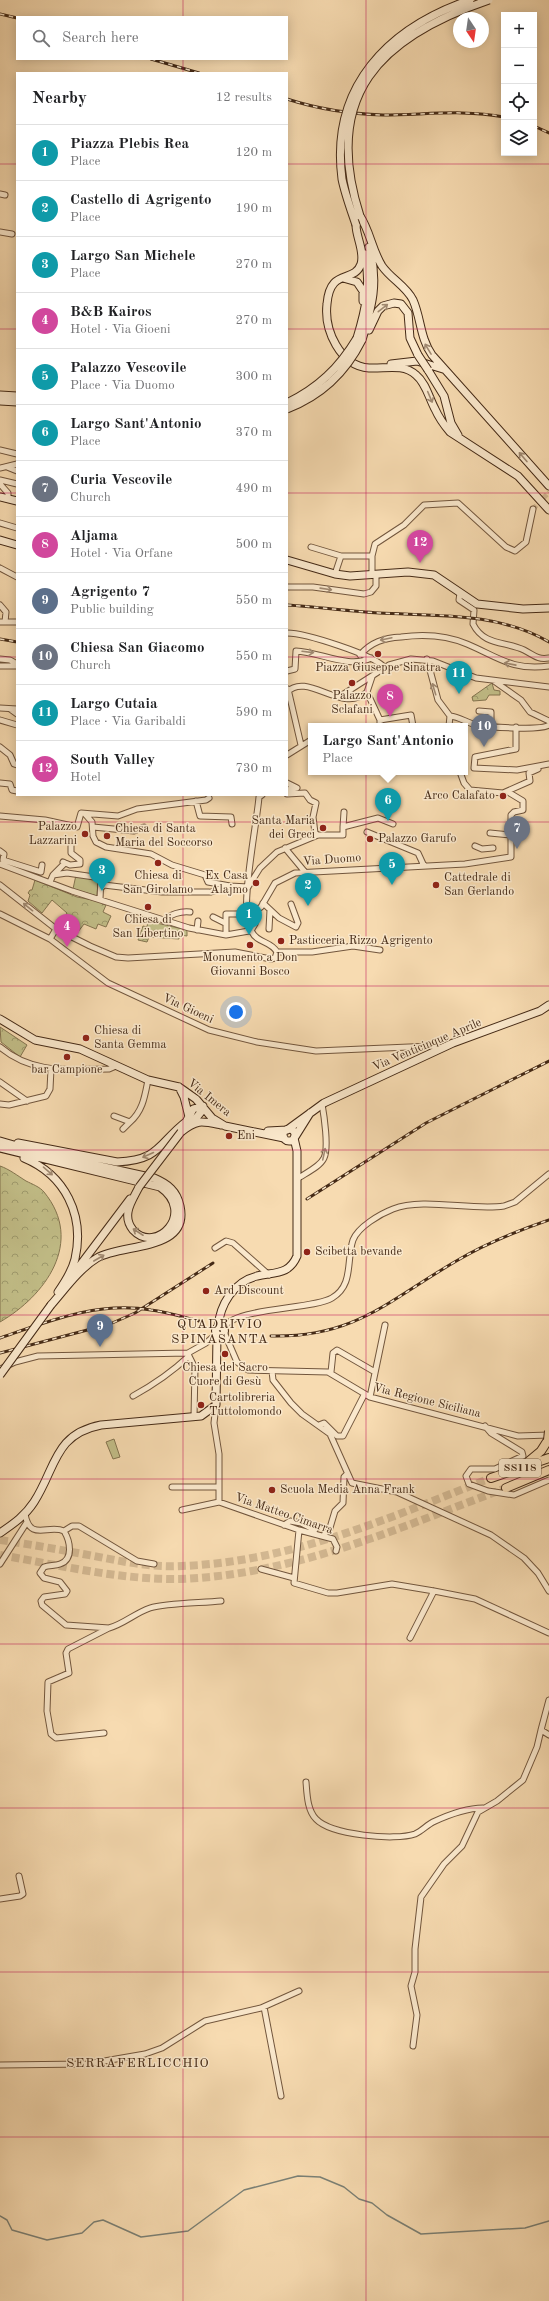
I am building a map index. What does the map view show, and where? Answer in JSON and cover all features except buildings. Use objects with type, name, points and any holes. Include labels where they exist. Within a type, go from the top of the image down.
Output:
[{"type":"main road","points":[[359,339],[367,300],[368,280],[364,252],[343,181],[341,151],[345,117],[359,82],[374,60],[404,32],[429,18],[470,0]]},
{"type":"main road","points":[[288,408],[313,396],[334,379],[352,359],[373,303],[374,279],[370,250],[349,180],[347,151],[351,119],[365,84],[379,64],[407,37],[443,17],[489,0]]},
{"type":"main road","points":[[360,216],[367,227],[375,252],[384,268],[412,298],[426,346],[443,369],[549,486]]},
{"type":"main road","points":[[356,225],[356,235],[362,258],[361,264],[354,273],[337,279],[330,287],[326,306],[327,319],[332,338],[340,351],[354,363],[362,367],[396,367],[415,374],[424,385],[442,422],[450,432],[518,476],[549,510]]},
{"type":"main road","points":[[337,279],[353,279],[363,291],[359,339]]},
{"type":"main road","points":[[288,402],[310,391],[330,375],[348,354],[378,311],[394,302],[400,304],[408,313],[410,338],[418,355],[444,396],[455,431],[464,441]]},
{"type":"main road","points":[[377,368],[417,361],[443,369]]},
{"type":"main road","points":[[0,395],[16,396]]},
{"type":"main road","points":[[0,401],[16,402]]},
{"type":"main road","points":[[0,497],[16,502]]},
{"type":"main road","points":[[0,540],[16,545]]},
{"type":"main road","points":[[288,560],[335,574],[374,575],[408,572],[434,575],[444,580],[472,602],[487,606],[549,608]]},
{"type":"main road","name":"Via Venticinque Aprile","points":[[287,1130],[322,1104],[439,1049],[540,1011],[549,1005]]},
{"type":"main road","name":"Via Imera","points":[[0,1019],[35,1040],[80,1048],[148,1080],[179,1087],[203,1106],[212,1118],[225,1126],[284,1139]]},
{"type":"main road","points":[[179,1087],[184,1097],[189,1120]]},
{"type":"main road","points":[[0,1141],[34,1144],[117,1162],[129,1161],[141,1158],[158,1150],[189,1120],[202,1112],[203,1106]]},
{"type":"main road","name":"Via Venticinque Aprile","points":[[294,1137],[315,1109]]},
{"type":"main road","points":[[189,1120],[225,1126]]},
{"type":"main road","points":[[0,1533],[25,1514],[36,1498],[59,1450],[69,1440],[86,1428],[101,1424],[194,1417],[206,1414],[216,1405],[217,1343],[220,1332],[216,1321],[231,1293],[243,1282],[256,1276],[269,1275],[286,1270],[298,1256],[297,1179],[296,1160],[294,1137],[292,1130],[287,1130],[283,1134],[284,1139],[296,1160]]},
{"type":"main road","name":"Via Imera","points":[[249,1131],[287,1130]]},
{"type":"main road","points":[[0,1375],[179,1131]]},
{"type":"main road","points":[[284,1139],[290,1141],[294,1137]]},
{"type":"main road","points":[[0,1141],[45,1154],[154,1178],[167,1184],[178,1197],[180,1217],[176,1229],[169,1237],[156,1243],[116,1251],[96,1258],[51,1304]]},
{"type":"main road","points":[[0,1148],[160,1187],[173,1199],[176,1215],[169,1229],[159,1235],[149,1237],[139,1234],[129,1223],[129,1209],[139,1187]]},
{"type":"main road","points":[[0,1148],[44,1168],[58,1181],[72,1207],[78,1235],[75,1260],[51,1304]]},
{"type":"main road","points":[[501,1475],[532,1459],[541,1452],[548,1438],[549,1431]]},
{"type":"main road","name":"SS118","points":[[491,1478],[549,1458]]},
{"type":"main road","name":"SS118","points":[[506,1488],[549,1470]]},
{"type":"street","points":[[0,232],[12,234]]},
{"type":"street","points":[[0,450],[16,454]]},
{"type":"street","points":[[0,468],[16,464]]},
{"type":"street","points":[[7,467],[16,471]]},
{"type":"street","points":[[0,480],[16,484]]},
{"type":"street","points":[[0,484],[8,492],[8,499]]},
{"type":"street","points":[[288,587],[313,587],[353,594],[366,594],[376,586],[372,556],[375,544],[404,525],[419,508],[440,503],[456,502],[506,547],[516,551],[526,542],[533,509]]},
{"type":"street","points":[[0,523],[16,528]]},
{"type":"street","points":[[311,548],[341,556],[372,556]]},
{"type":"street","points":[[335,574],[341,556]]},
{"type":"street","points":[[0,568],[16,576]]},
{"type":"street","points":[[460,594],[459,600],[474,610],[473,624],[484,638],[524,650],[535,658],[549,658]]},
{"type":"street","points":[[0,605],[6,612],[3,622],[16,622]]},
{"type":"street","points":[[288,633],[327,642],[366,656],[387,666]]},
{"type":"street","points":[[288,671],[295,669],[296,651],[310,651],[351,662],[362,663],[366,656],[367,647],[381,640],[425,635],[460,641],[511,664],[549,666]]},
{"type":"street","points":[[0,659],[10,660],[16,664]]},
{"type":"street","points":[[339,697],[387,666],[405,659],[427,659],[464,675],[549,687]]},
{"type":"street","points":[[427,659],[438,700],[450,716],[449,723]]},
{"type":"street","points":[[0,666],[16,665]]},
{"type":"street","points":[[301,745],[288,690],[307,686],[339,697],[348,699],[359,698],[367,692],[372,677]]},
{"type":"street","points":[[494,680],[521,700],[530,712],[549,720]]},
{"type":"street","points":[[367,692],[380,720],[412,715],[413,723]]},
{"type":"street","points":[[0,708],[16,709]]},
{"type":"street","points":[[10,709],[16,713]]},
{"type":"street","points":[[479,711],[491,712],[491,726]]},
{"type":"street","points":[[450,716],[459,717],[478,725],[516,727],[546,727],[549,725]]},
{"type":"street","points":[[0,720],[16,725]]},
{"type":"street","points":[[516,727],[516,749],[475,757],[474,768],[517,770],[549,764]]},
{"type":"street","points":[[288,754],[308,742]]},
{"type":"street","points":[[0,747],[10,755],[14,764],[16,765]]},
{"type":"street","points":[[508,792],[530,781],[530,772],[538,769],[541,765]]},
{"type":"street","points":[[461,775],[464,783],[470,790],[508,792],[523,801],[525,808],[523,810],[515,811],[512,814],[511,834],[490,833]]},
{"type":"street","points":[[0,783],[10,784],[12,790],[16,791]]},
{"type":"street","points":[[288,784],[297,788],[288,790]]},
{"type":"street","points":[[288,794],[305,793],[310,800],[316,803],[313,819],[315,833],[318,835]]},
{"type":"street","points":[[260,796],[259,797],[248,887],[247,914],[251,928],[258,939],[271,945],[277,952],[312,952],[353,946],[380,950]]},
{"type":"street","points":[[83,814],[118,816],[137,809],[209,798]]},
{"type":"street","points":[[196,801],[200,816],[231,817],[232,824]]},
{"type":"street","points":[[248,887],[267,860],[285,848],[318,835],[343,835],[344,812]]},
{"type":"street","points":[[83,814],[92,822],[93,836],[96,842],[106,847],[151,854],[172,865],[202,875],[208,882],[230,886],[248,887]]},
{"type":"street","points":[[0,816],[11,818],[24,817],[77,827],[83,814]]},
{"type":"street","points":[[344,827],[378,818],[392,824]]},
{"type":"street","points":[[93,827],[134,831],[144,827]]},
{"type":"street","points":[[367,832],[418,853],[424,866]]},
{"type":"street","name":"Via Duomo","points":[[251,928],[258,909],[274,883],[295,873],[424,866],[487,861],[511,857],[511,834]]},
{"type":"street","points":[[50,882],[53,875],[64,863],[79,866],[80,863],[71,853],[71,841]]},
{"type":"street","points":[[475,846],[482,849],[493,848]]},
{"type":"street","points":[[285,848],[305,872]]},
{"type":"street","points":[[0,851],[4,854],[3,863]]},
{"type":"street","points":[[3,863],[41,872],[42,865]]},
{"type":"street","points":[[3,863],[72,891],[164,921],[197,930],[226,935],[240,934],[251,928]]},
{"type":"street","points":[[53,875],[67,873],[101,878],[100,899]]},
{"type":"street","points":[[0,885],[56,930],[90,946],[123,958],[235,952],[271,959],[275,958],[277,952]]},
{"type":"street","points":[[101,888],[104,885],[162,892],[210,892],[230,886]]},
{"type":"street","points":[[263,903],[279,918],[296,927],[298,923],[291,904]]},
{"type":"street","points":[[269,928],[270,910]]},
{"type":"street","points":[[164,921],[168,917],[183,912],[190,912]]},
{"type":"street","name":"Via Gioeni","points":[[0,914],[50,939],[108,983],[209,1030],[231,1037],[316,1052],[432,1046],[439,1049]]},
{"type":"street","points":[[226,935],[226,914],[247,914]]},
{"type":"street","points":[[213,917],[225,923]]},
{"type":"street","points":[[197,930],[198,921]]},
{"type":"street","points":[[50,939],[56,930]]},
{"type":"street","points":[[0,1047],[26,1063],[51,1069],[109,1068],[116,1066]]},
{"type":"street","points":[[0,1104],[6,1105],[26,1101],[48,1094],[50,1089],[51,1069]]},
{"type":"street","points":[[123,1129],[139,1112],[148,1080]]},
{"type":"street","points":[[0,1082],[26,1101]]},
{"type":"street","points":[[297,1179],[320,1163],[325,1157],[326,1126],[322,1104]]},
{"type":"street","points":[[114,1116],[130,1122]]},
{"type":"street","points":[[133,1396],[153,1385],[188,1354],[209,1341],[230,1322],[255,1313],[319,1303],[333,1297],[345,1286],[348,1275],[352,1242],[365,1226],[382,1214],[402,1206],[504,1206],[515,1202],[549,1174]]},
{"type":"street","points":[[215,1248],[226,1241],[233,1243],[269,1275]]},
{"type":"street","points":[[220,1313],[222,1318],[230,1322]]},
{"type":"street","points":[[370,1397],[385,1325]]},
{"type":"street","name":"Via Regione Siciliana","points":[[220,1332],[242,1367],[251,1371],[315,1370],[331,1372],[364,1395],[370,1397],[486,1426],[518,1436],[548,1438]]},
{"type":"street","points":[[331,1372],[333,1353],[337,1350],[375,1372]]},
{"type":"street","points":[[0,1369],[15,1362],[38,1356],[188,1354]]},
{"type":"street","points":[[188,1354],[195,1373],[194,1417]]},
{"type":"street","points":[[272,1371],[273,1380],[288,1400],[302,1414],[319,1425],[332,1438],[347,1474],[352,1482],[397,1492],[491,1535],[524,1558],[538,1573],[549,1591]]},
{"type":"street","points":[[319,1425],[324,1423],[337,1436],[343,1436],[364,1395]]},
{"type":"street","name":"Via Matteo Cimarra","points":[[216,1405],[214,1424],[219,1454],[219,1502],[299,1530],[333,1539],[337,1547],[336,1552]]},
{"type":"street","points":[[486,1426],[491,1433],[522,1452],[523,1456],[495,1469],[471,1469],[466,1476],[469,1484],[488,1491],[514,1495],[549,1480]]},
{"type":"street","points":[[284,1524],[290,1521],[301,1523],[319,1532],[329,1531],[335,1511],[343,1501],[344,1478],[347,1474]]},
{"type":"street","points":[[172,1487],[218,1487]]},
{"type":"street","points":[[182,1510],[219,1502]]},
{"type":"street","points":[[25,1514],[27,1522],[36,1530],[59,1529],[64,1531],[70,1543],[68,1557],[62,1563],[44,1567],[40,1573],[44,1578],[60,1582],[67,1591],[65,1594],[44,1597],[42,1601],[42,1606],[66,1625],[109,1628],[122,1624],[138,1613],[153,1607],[220,1601]]},
{"type":"street","points":[[0,1564],[27,1522]]},
{"type":"street","points":[[64,1531],[72,1526],[80,1526],[137,1561],[154,1564]]},
{"type":"street","points":[[299,1530],[294,1583],[328,1593],[350,1592],[392,1584],[475,1599],[549,1633]]},
{"type":"street","points":[[261,1569],[294,1578]]},
{"type":"street","points":[[410,1638],[434,1591]]},
{"type":"street","points":[[104,1733],[53,1737],[50,1733],[47,1711],[47,1687],[50,1680],[69,1673],[66,1653],[68,1649],[108,1631],[109,1628]]},
{"type":"street","points":[[413,2046],[417,2016],[411,1986],[416,1962],[415,1949],[420,1901],[436,1875],[462,1846],[475,1817],[484,1808],[497,1801],[523,1780],[537,1747],[549,1700]]},
{"type":"street","points":[[541,1730],[549,1735]]},
{"type":"street","points":[[306,1782],[309,1805],[313,1816],[322,1824],[339,1832],[385,1836],[411,1835],[433,1822],[469,1810],[484,1808]]},
{"type":"street","points":[[0,1899],[20,1896],[23,1894],[19,1876]]},
{"type":"street","points":[[0,2065],[87,2064],[145,2054],[162,2048],[205,2021],[264,2007],[299,1991]]},
{"type":"street","points":[[264,2007],[281,2096]]},
{"type":"green space","points":[[492,683],[494,690],[500,691],[500,695],[489,695],[486,700],[473,701],[472,697]]},
{"type":"green space","points":[[76,875],[98,881],[97,896],[73,889]]},
{"type":"green space","points":[[35,880],[77,897],[103,902],[102,904],[106,905],[103,912],[111,916],[106,927],[98,924],[96,929],[84,924],[75,936],[69,933],[74,922],[68,917],[64,924],[62,922],[67,913],[52,900],[42,913],[28,901],[30,895],[28,893],[32,890]]},
{"type":"green space","points":[[148,921],[187,930],[187,936],[180,935],[179,939],[149,937],[147,942],[138,940],[143,926],[147,927]]},
{"type":"green space","points":[[0,1027],[27,1045],[20,1057],[1,1042]]},
{"type":"green space","points":[[0,1166],[44,1192],[56,1211],[61,1230],[60,1248],[54,1266],[45,1283],[32,1298],[0,1322]]},
{"type":"green space","points":[[114,1439],[120,1457],[113,1459],[106,1442]]},
{"type":"waterway","points":[[0,2216],[7,2220],[12,2230],[47,2240],[82,2233],[94,2222],[103,2220],[141,2237],[188,2231],[244,2190],[298,2176],[320,2177],[344,2187],[359,2199],[372,2203],[387,2215],[421,2234],[525,2228],[549,2221]]},
{"type":"tunnel","points":[[533,509],[549,492]]},
{"type":"tunnel","points":[[0,1540],[145,1565],[182,1566],[222,1563],[301,1547],[340,1535],[416,1508],[491,1478]]},
{"type":"tunnel","points":[[0,1555],[90,1571],[135,1577],[180,1579],[222,1576],[264,1569],[306,1559],[346,1547],[506,1488]]},
{"type":"railway","points":[[0,14],[16,18]]},
{"type":"railway","points":[[154,60],[196,72]]},
{"type":"railway","points":[[288,99],[322,108],[358,113],[383,115],[474,113],[501,117]]},
{"type":"railway","points":[[537,127],[549,133]]},
{"type":"railway","points":[[288,605],[379,613],[466,617],[488,620],[529,632],[549,642]]},
{"type":"railway","points":[[0,639],[16,642]]},
{"type":"railway","points":[[307,1199],[426,1123],[549,1061]]},
{"type":"railway","points":[[271,1336],[301,1335],[327,1330],[350,1323],[391,1302],[480,1248],[549,1220]]},
{"type":"railway","points":[[0,1353],[110,1324],[135,1313],[213,1263]]},
{"type":"railway","points":[[0,1338],[55,1319],[93,1310],[112,1308],[131,1308],[157,1311],[199,1321]]},
{"type":"place","name":"South Valley","points":[[420,563]]},
{"type":"place","name":"Piazza Giuseppe Sinatra","points":[[378,654]]},
{"type":"place","name":"Palazzo Sclafani","points":[[352,683]]},
{"type":"place","name":"Largo Cutaia","points":[[459,694]]},
{"type":"place","name":"Aljama","points":[[390,717]]},
{"type":"place","name":"Chiesa San Giacomo","points":[[484,747]]},
{"type":"place","name":"Arco Calafato","points":[[503,796]]},
{"type":"place","name":"Largo Sant'Antonio","points":[[388,821]]},
{"type":"place","name":"Santa Maria dei Greci","points":[[323,828]]},
{"type":"place","name":"Palazzo Lazzarini","points":[[85,834]]},
{"type":"place","name":"Chiesa di Santa Maria del Soccorso","points":[[107,836]]},
{"type":"place","name":"Palazzo Garufo","points":[[370,839]]},
{"type":"place","name":"Curia Vescovile","points":[[517,849]]},
{"type":"place","name":"Chiesa di San Girolamo","points":[[158,863]]},
{"type":"place","name":"Ex Casa Alajmo","points":[[256,883]]},
{"type":"place","name":"Palazzo Vescovile","points":[[392,885]]},
{"type":"place","name":"Cattedrale di San Gerlando","points":[[436,885]]},
{"type":"place","name":"Largo San Michele","points":[[102,891]]},
{"type":"place","name":"Castello di Agrigento","points":[[308,906]]},
{"type":"place","name":"Chiesa di San Libertino","points":[[148,907]]},
{"type":"place","name":"Piazza Plebis Rea","points":[[249,935]]},
{"type":"place","name":"Pasticceria Rizzo Agrigento","points":[[281,941]]},
{"type":"place","name":"Monumento a Don Giovanni Bosco","points":[[250,945]]},
{"type":"place","name":"B&B Kairos","points":[[67,947]]},
{"type":"place","name":"Chiesa di Santa Gemma","points":[[86,1038]]},
{"type":"place","name":"bar Campione","points":[[67,1057]]},
{"type":"place","name":"Eni","points":[[229,1136]]},
{"type":"place","name":"Scibetta bevande","points":[[307,1252]]},
{"type":"place","name":"Ard Discount","points":[[206,1291]]},
{"type":"place","name":"Agrigento 7","points":[[100,1347]]},
{"type":"place","name":"Chiesa del Sacro Cuore di Gesù","points":[[225,1354]]},
{"type":"place","name":"Cartolibreria Tuttolomondo","points":[[201,1405]]},
{"type":"place","name":"Scuola Media Anna Frank","points":[[272,1490]]},
{"type":"district","name":"QUADRIVIO SPINASANTA","points":[[220,1332]]},
{"type":"district","name":"SERRAFERLICCHIO","points":[[138,2063]]}]
